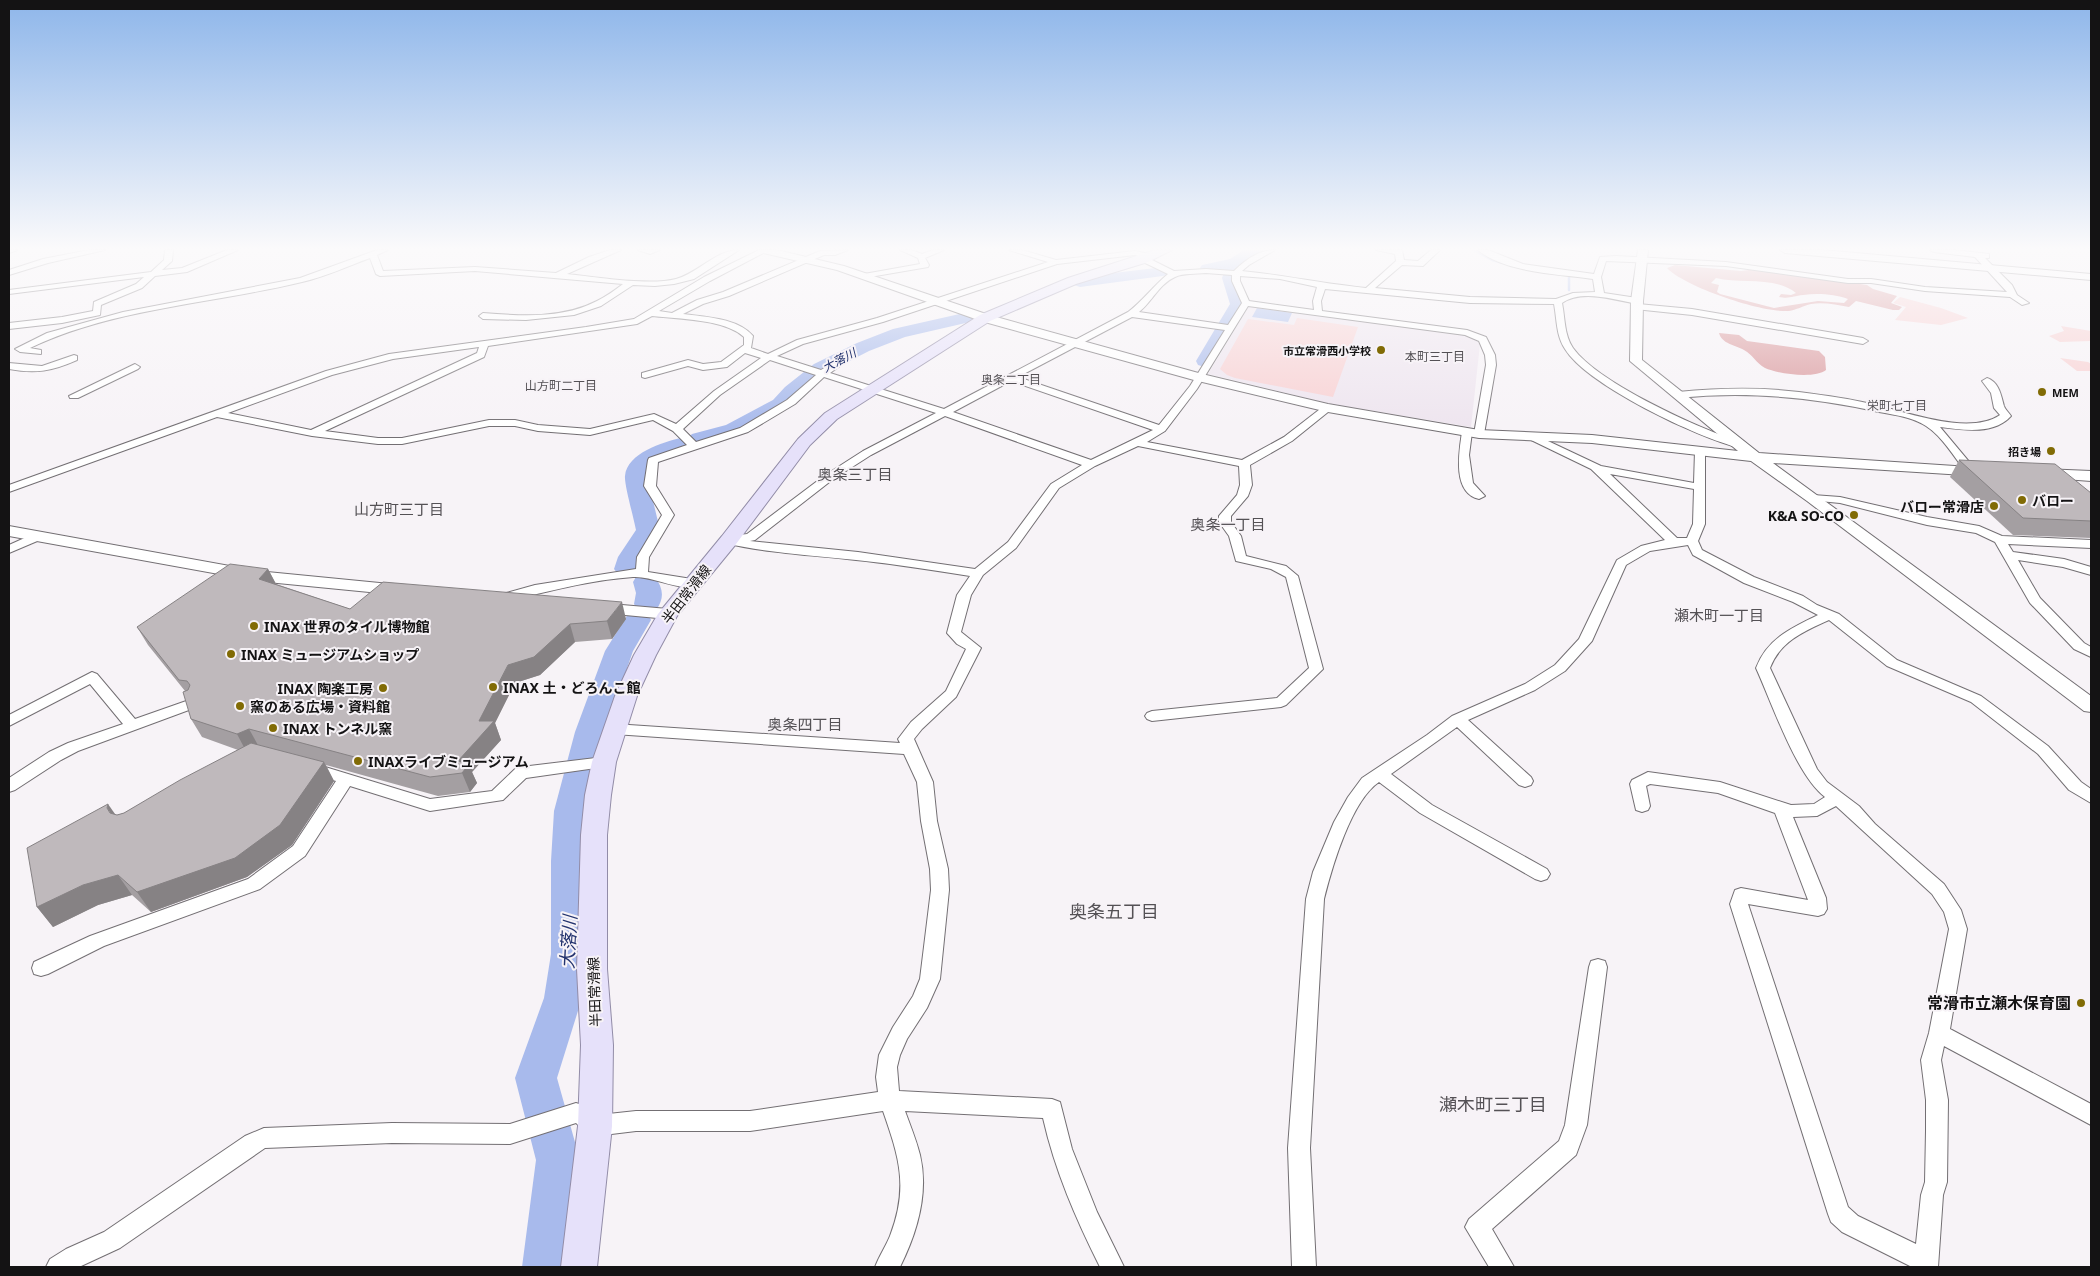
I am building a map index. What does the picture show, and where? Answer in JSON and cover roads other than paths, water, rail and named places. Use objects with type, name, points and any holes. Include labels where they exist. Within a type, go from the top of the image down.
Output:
[{"type":"main road","name":"半田常滑線","points":[[580,1267],[594,1126],[597,1045],[592,969],[594,835],[598,795],[596,763],[614,729],[626,696],[645,655],[668,614],[729,540],[804,442],[831,416],[985,318],[1005,310]]},
{"type":"street","points":[[98,310],[98,313],[106,319]]},
{"type":"street","points":[[9,366],[38,352],[20,349],[22,347],[50,335],[147,310]]},
{"type":"street","points":[[483,316],[512,318],[564,314],[579,310]]},
{"type":"street","points":[[9,489],[329,373],[364,363],[392,356],[637,321],[658,310]]},
{"type":"street","points":[[673,316],[685,310]]},
{"type":"street","points":[[677,429],[718,393],[768,357],[813,338],[912,310]]},
{"type":"street","points":[[959,310],[1075,344],[1328,408],[1473,433],[1592,439],[1755,457],[1998,472]]},
{"type":"street","points":[[729,540],[751,536],[828,478],[867,453],[1137,310]]},
{"type":"street","points":[[887,1267],[895,1254],[907,1217],[912,1196],[913,1177],[906,1142],[889,1100],[887,1066],[893,1043],[927,992],[940,890],[939,869],[929,821],[925,782],[906,739],[914,726],[952,692],[966,658],[974,648],[962,641],[954,632],[964,595],[978,573],[1012,545],[1055,486],[1091,464],[1137,443],[1161,429],[1200,377],[1242,310]]},
{"type":"street","points":[[1298,310],[1467,332],[1484,339],[1490,355],[1491,365],[1473,433],[1464,456],[1467,484],[1479,496]]},
{"type":"street","points":[[1559,310],[1561,326],[1568,348],[1587,367],[1642,401],[1723,441],[1740,445]]},
{"type":"street","points":[[1638,310],[1636,362],[1755,457],[1813,498],[2091,706]]},
{"type":"street","points":[[1675,310],[1863,341]]},
{"type":"street","points":[[9,326],[62,320],[98,313]]},
{"type":"street","points":[[644,375],[688,363],[703,367],[724,365],[746,350],[749,336],[740,328],[709,320],[652,313]]},
{"type":"street","points":[[1131,314],[1231,328]]},
{"type":"street","points":[[312,433],[481,355],[484,344]]},
{"type":"street","points":[[746,350],[915,402],[1091,464]]},
{"type":"street","points":[[9,366],[34,371],[47,370],[74,358]]},
{"type":"street","points":[[642,574],[643,557],[668,515],[650,486],[653,460],[693,445],[744,430],[791,402],[818,372],[837,364]]},
{"type":"street","points":[[74,396],[135,367]]},
{"type":"street","points":[[1011,378],[1161,429]]},
{"type":"street","points":[[1678,396],[1702,392],[1804,395],[1906,414],[1928,422],[1974,426],[1992,424],[2006,416],[1999,408],[1999,399],[1993,386],[1987,381]]},
{"type":"street","points":[[1137,443],[1244,464],[1288,439],[1328,408]]},
{"type":"street","points":[[217,414],[312,433],[378,441],[402,441],[489,423],[515,423],[538,428],[590,432],[654,418],[677,429],[693,445]]},
{"type":"street","points":[[1928,422],[1937,430],[1970,470]]},
{"type":"street","points":[[1530,436],[1596,468],[1700,487]]},
{"type":"street","points":[[1700,452],[1699,524],[1692,541],[1697,552],[1749,580],[1798,599],[1812,608],[1829,614],[1892,663],[1959,691],[1986,706],[2043,750],[2075,786],[2091,796]]},
{"type":"street","points":[[1152,716],[1281,702],[1316,669],[1292,576],[1287,570],[1248,562],[1240,558],[1235,536],[1225,522],[1225,516],[1242,496],[1246,485],[1244,464]]},
{"type":"street","points":[[1596,468],[1674,542]]},
{"type":"street","points":[[2026,473],[2091,476]]},
{"type":"street","points":[[1813,498],[1840,500],[1927,521],[1979,530],[2000,540],[2091,544]]},
{"type":"street","points":[[9,531],[257,576],[418,592]]},
{"type":"street","points":[[9,549],[38,536]]},
{"type":"street","points":[[729,540],[770,548],[858,556],[978,573]]},
{"type":"street","points":[[2000,540],[2034,600],[2079,646],[2091,653]]},
{"type":"street","points":[[1304,1267],[1299,1148],[1315,898],[1322,872],[1342,822],[1368,782],[1432,739],[1456,719],[1530,687],[1560,668],[1585,641],[1621,563],[1644,547],[1692,541]]},
{"type":"street","points":[[2009,555],[2064,563],[2091,571]]},
{"type":"street","points":[[494,599],[535,589],[635,573],[671,581],[694,583]]},
{"type":"street","points":[[494,599],[548,604]]},
{"type":"street","points":[[578,606],[668,614]]},
{"type":"street","points":[[1782,809],[1817,898],[1818,909],[1741,895],[1739,904],[1792,1072],[1839,1214],[1850,1224],[1927,1265],[1932,1195],[1936,1182],[1937,1099],[1930,1062],[1933,1045],[1939,1033],[1958,930],[1952,910],[1943,895],[1924,875],[1821,786],[1810,771],[1763,668],[1766,658],[1787,636],[1829,614]]},
{"type":"street","points":[[9,721],[92,678],[132,725]]},
{"type":"street","points":[[12,780],[73,747],[192,704]]},
{"type":"street","points":[[1456,719],[1525,781]]},
{"type":"street","points":[[614,729],[909,749]]},
{"type":"street","points":[[297,764],[335,774],[430,805],[497,796],[521,773],[596,763]]},
{"type":"street","points":[[1379,774],[1426,809],[1540,874]]},
{"type":"street","points":[[1642,806],[1638,784],[1648,778],[1720,788],[1782,809],[1817,810],[1837,798]]},
{"type":"street","points":[[41,968],[97,941],[254,884],[299,851],[346,779]]},
{"type":"street","points":[[1502,1267],[1477,1227],[1568,1148],[1576,1125],[1598,967]]},
{"type":"street","points":[[1939,1033],[2091,1115]]},
{"type":"street","points":[[58,1267],[74,1257],[112,1240],[253,1142],[264,1138],[392,1133],[510,1134],[576,1113],[586,1116],[594,1126],[636,1121],[750,1121],[889,1100],[1052,1109],[1061,1149],[1088,1219],[1112,1267]]},
{"type":"water","points":[[1256,310],[1292,313],[1288,322],[1252,317]]},
{"type":"waterway","points":[[1205,361],[1235,310]]},
{"type":"waterway","name":"大落川","points":[[699,438],[733,430],[780,404],[792,391],[821,368],[863,347],[899,333],[964,318]]},
{"type":"waterway","name":"大落川","points":[[635,570],[627,569],[630,557],[648,530],[636,476],[640,466],[651,457],[681,444]]},
{"type":"waterway","name":"大落川","points":[[646,582],[650,593],[647,604]]},
{"type":"waterway","name":"大落川","points":[[546,1267],[558,1160],[536,1078],[563,998],[570,954],[568,861],[570,811],[590,732],[619,651],[638,620]]},
{"type":"place","name":"市立常滑西小学校","points":[[1381,350]]},
{"type":"place","name":"MEM","points":[[2042,392]]},
{"type":"place","name":"招き場","points":[[2051,451]]},
{"type":"place","name":"バロー","points":[[2022,500]]},
{"type":"place","name":"バロー常滑店","points":[[1994,506]]},
{"type":"place","name":"K&A SO-CO","points":[[1854,515]]},
{"type":"place","name":"INAX 世界のタイル博物館","points":[[254,626]]},
{"type":"place","name":"INAX ミュージアムショップ","points":[[231,654]]},
{"type":"place","name":"INAX 土・どろんこ館","points":[[493,687]]},
{"type":"place","name":"INAX 陶楽工房","points":[[383,688]]},
{"type":"place","name":"窯のある広場・資料館","points":[[240,706]]},
{"type":"place","name":"INAX トンネル窯","points":[[273,728]]},
{"type":"place","name":"INAXライブミュージアム","points":[[358,761]]},
{"type":"place","name":"常滑市立瀬木保育園","points":[[2081,1003]]},
{"type":"district","name":"本町三丁目","points":[[1435,356]]},
{"type":"district","name":"奥条二丁目","points":[[1011,379]]},
{"type":"district","name":"山方町二丁目","points":[[561,385]]},
{"type":"district","name":"栄町七丁目","points":[[1897,405]]},
{"type":"district","name":"奥条三丁目","points":[[855,474]]},
{"type":"district","name":"山方町三丁目","points":[[399,509]]},
{"type":"district","name":"奥条一丁目","points":[[1228,524]]},
{"type":"district","name":"瀬木町一丁目","points":[[1719,615]]},
{"type":"district","name":"奥条四丁目","points":[[805,724]]},
{"type":"district","name":"奥条五丁目","points":[[1114,911]]},
{"type":"district","name":"瀬木町三丁目","points":[[1493,1104]]}]
